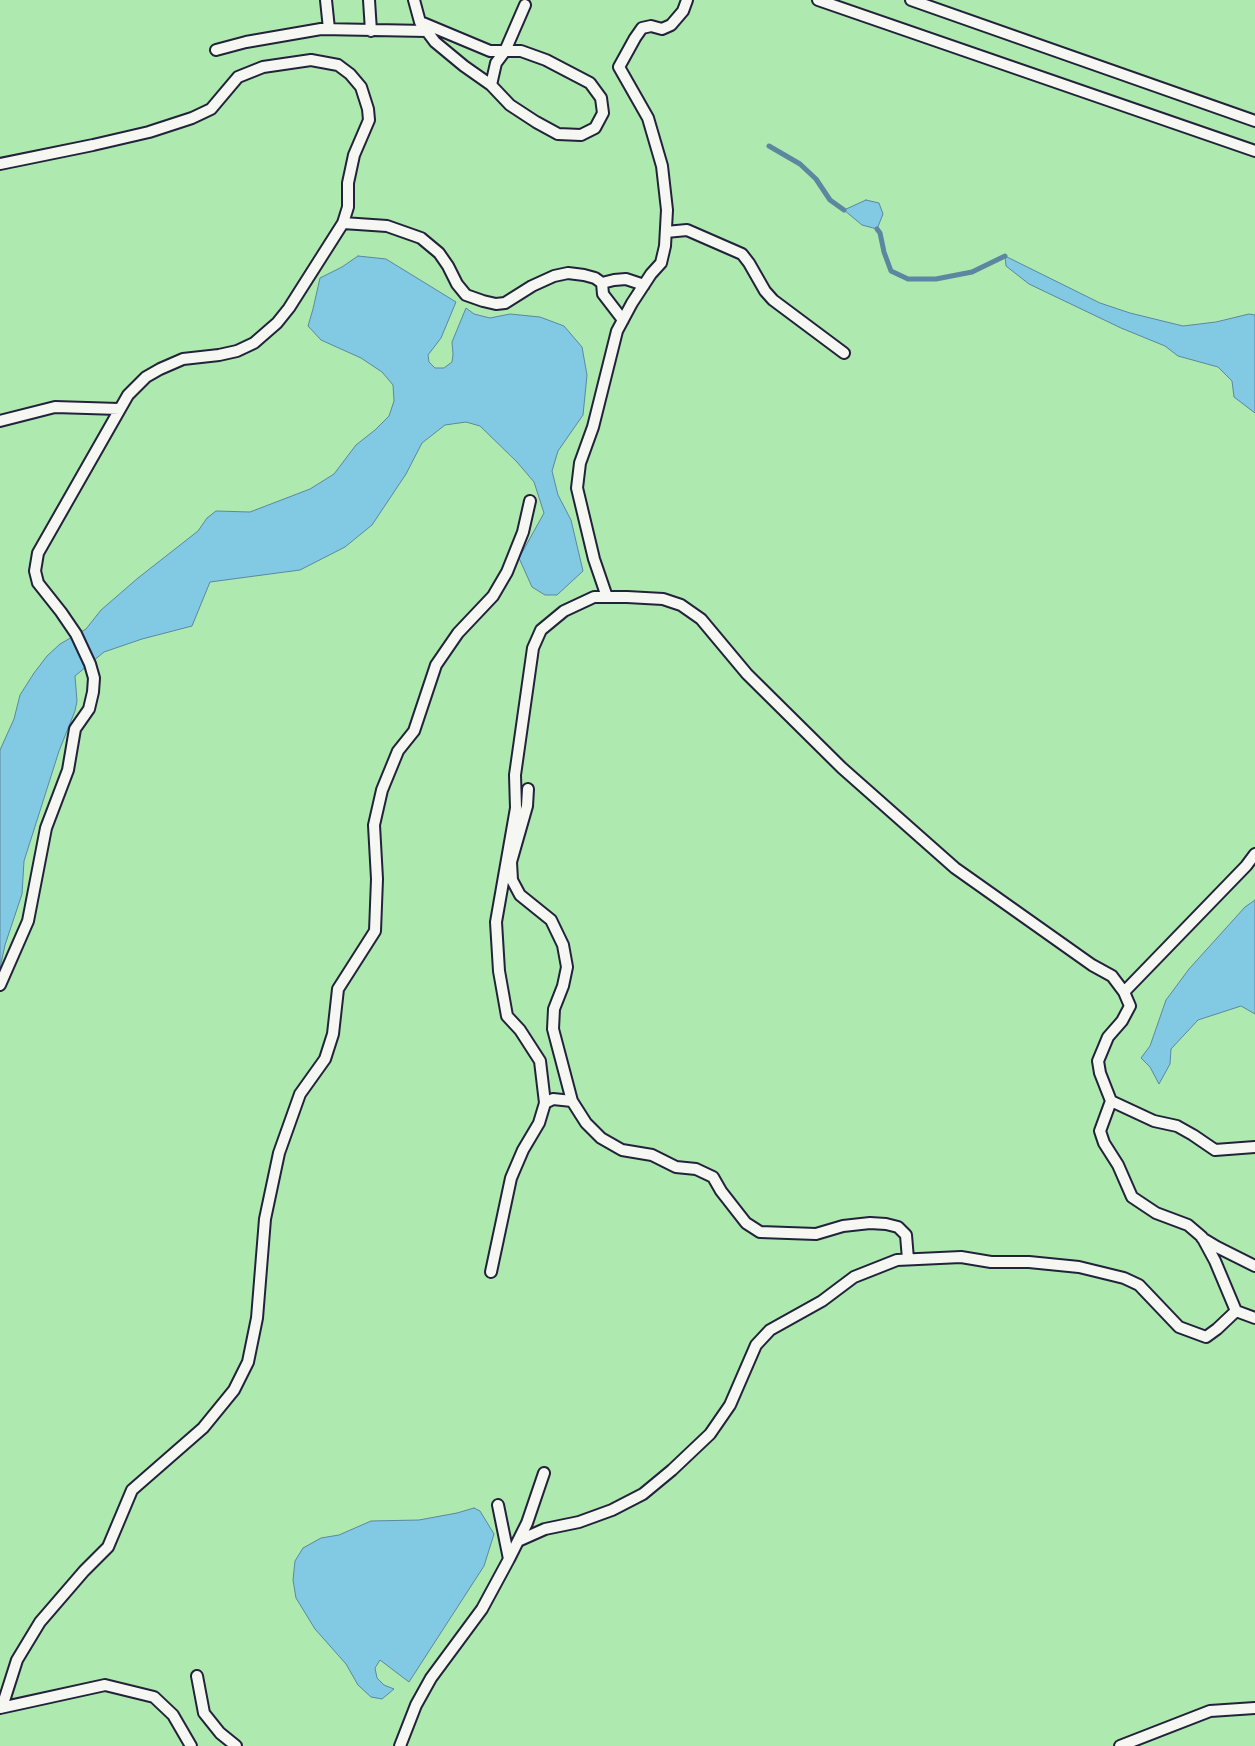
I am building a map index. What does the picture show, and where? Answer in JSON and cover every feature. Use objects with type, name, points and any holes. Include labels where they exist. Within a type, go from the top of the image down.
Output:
[{"type":"lane","points":[[326,0],[330,29]]},
{"type":"lane","points":[[369,0],[371,30]]},
{"type":"lane","points":[[414,0],[420,22],[435,42],[491,85],[510,105],[558,134],[581,135],[595,128],[603,113],[601,98],[590,83],[522,51],[490,52],[420,22]]},
{"type":"lane","points":[[607,597],[594,559],[577,488],[580,463],[593,427],[617,331],[644,285],[661,263],[665,246],[667,210],[662,166],[648,118],[619,67],[642,28],[651,26],[662,29],[671,25],[683,11],[687,0]]},
{"type":"lane","points":[[818,0],[1255,151]]},
{"type":"lane","points":[[911,0],[1255,121]]},
{"type":"lane","points":[[491,85],[496,63],[505,51],[525,5]]},
{"type":"lane","points":[[216,50],[246,42],[321,29],[427,32]]},
{"type":"lane","points":[[0,164],[140,134],[192,118],[211,109],[238,78],[263,68],[311,60],[338,65],[350,74],[361,87],[368,109],[369,120],[354,155],[348,183],[348,207],[343,223],[289,308],[254,343],[237,351],[183,359],[146,377],[128,395],[38,553],[35,571],[38,583],[76,634],[90,664],[94,678],[93,692],[89,709],[75,729],[68,770],[46,828],[28,921],[0,985]]},
{"type":"lane","points":[[343,223],[387,226],[421,238],[439,253],[448,266],[456,284],[466,295],[496,304],[505,303],[543,280],[554,276],[568,273],[595,278],[602,283],[603,294],[623,320]]},
{"type":"lane","points":[[666,232],[687,230],[742,254],[750,262],[765,292],[773,300],[844,353]]},
{"type":"lane","points":[[602,283],[626,279],[644,285]]},
{"type":"lane","points":[[0,421],[55,407],[119,410]]},
{"type":"lane","points":[[1,1707],[17,1660],[40,1622],[84,1571],[108,1547],[132,1490],[203,1428],[234,1390],[248,1362],[257,1318],[266,1219],[279,1153],[300,1094],[325,1059],[333,1034],[338,989],[376,931],[377,879],[374,825],[382,790],[398,751],[414,731],[436,665],[458,633],[493,596],[507,572],[523,532],[530,501]]},
{"type":"lane","points":[[491,1272],[511,1178],[523,1150],[539,1123],[545,1103],[540,1061],[520,1030],[507,1016],[499,971],[496,922],[516,808],[515,776],[534,648],[542,630],[564,611],[594,597],[664,599],[681,605],[701,620],[747,674],[835,761],[954,868],[1092,965],[1112,976],[1124,992],[1130,1006],[1122,1021],[1108,1037],[1098,1061],[1100,1073],[1111,1101],[1100,1131],[1104,1143],[1118,1165],[1132,1197],[1156,1213],[1188,1225],[1217,1247],[1255,1266]]},
{"type":"lane","points":[[528,789],[527,806],[511,862],[512,880],[520,895],[551,920],[563,945],[567,967],[563,986],[554,1009],[553,1030],[572,1101],[586,1123],[601,1138],[622,1150],[652,1155],[676,1167],[696,1168],[712,1177],[746,1223],[760,1232],[816,1234],[843,1226],[870,1223],[886,1224],[898,1227],[906,1235],[908,1259]]},
{"type":"lane","points":[[1124,992],[1255,854]]},
{"type":"lane","points":[[545,1103],[553,1099],[572,1101]]},
{"type":"lane","points":[[1111,1101],[1154,1121],[1177,1126],[1215,1150],[1255,1147]]},
{"type":"lane","points":[[1202,1237],[1215,1260],[1236,1311],[1255,1318]]},
{"type":"lane","points":[[518,1541],[545,1529],[579,1522],[612,1510],[643,1494],[710,1434],[730,1405],[756,1345],[770,1330],[822,1301],[854,1277],[897,1260],[961,1257],[991,1262],[1030,1262],[1079,1267],[1124,1278],[1139,1286],[1179,1327],[1206,1337],[1236,1311]]},
{"type":"lane","points":[[400,1746],[416,1705],[431,1678],[482,1609],[528,1523],[544,1473]]},
{"type":"lane","points":[[498,1505],[509,1558]]},
{"type":"lane","points":[[197,1676],[204,1713],[220,1733],[236,1746]]},
{"type":"lane","points":[[1,1707],[105,1685],[154,1697],[173,1715],[191,1746]]},
{"type":"lane","points":[[1120,1746],[1210,1711],[1255,1708]]},
{"type":"green space","points":[[0,0],[1255,0],[1255,1746],[0,1746]]},
{"type":"water","points":[[866,200],[879,203],[883,214],[877,229],[862,225],[844,210]]},
{"type":"water","points":[[358,256],[386,259],[456,302],[441,338],[428,355],[429,362],[435,368],[444,368],[452,362],[452,342],[466,308],[474,314],[490,318],[510,314],[540,317],[564,326],[582,347],[587,375],[583,415],[558,451],[552,471],[558,495],[571,520],[583,571],[557,595],[545,595],[532,587],[519,558],[544,513],[534,482],[517,462],[480,426],[466,422],[445,425],[422,443],[406,474],[372,525],[345,547],[300,570],[210,582],[192,626],[142,639],[104,652],[75,676],[77,701],[75,711],[59,751],[24,861],[22,894],[5,945],[0,968],[0,750],[14,719],[20,695],[47,656],[60,644],[86,629],[101,610],[198,531],[207,518],[216,511],[250,512],[310,489],[334,474],[356,445],[389,416],[394,401],[393,385],[382,372],[361,358],[321,340],[308,326],[320,278],[342,267]]},
{"type":"water","points":[[1005,256],[1100,303],[1130,313],[1183,326],[1216,322],[1249,314],[1255,315],[1255,413],[1234,397],[1232,381],[1218,367],[1178,356],[1165,346],[1121,328],[1029,284],[1006,266]]},
{"type":"water","points":[[1255,900],[1255,1014],[1241,1006],[1198,1020],[1171,1049],[1170,1064],[1159,1084],[1150,1067],[1141,1058],[1150,1046],[1166,1000],[1189,969],[1245,907]]},
{"type":"water","points":[[474,1508],[480,1511],[494,1534],[484,1566],[409,1682],[380,1660],[375,1668],[377,1678],[384,1685],[394,1689],[382,1699],[371,1697],[358,1685],[346,1664],[315,1629],[296,1598],[293,1580],[295,1561],[303,1548],[321,1538],[339,1535],[371,1521],[419,1520]]},
{"type":"waterway","points":[[769,146],[800,164],[816,179],[830,200],[844,210]]},
{"type":"waterway","points":[[877,229],[880,233],[891,271],[908,279],[936,279],[972,272],[1005,256]]}]
